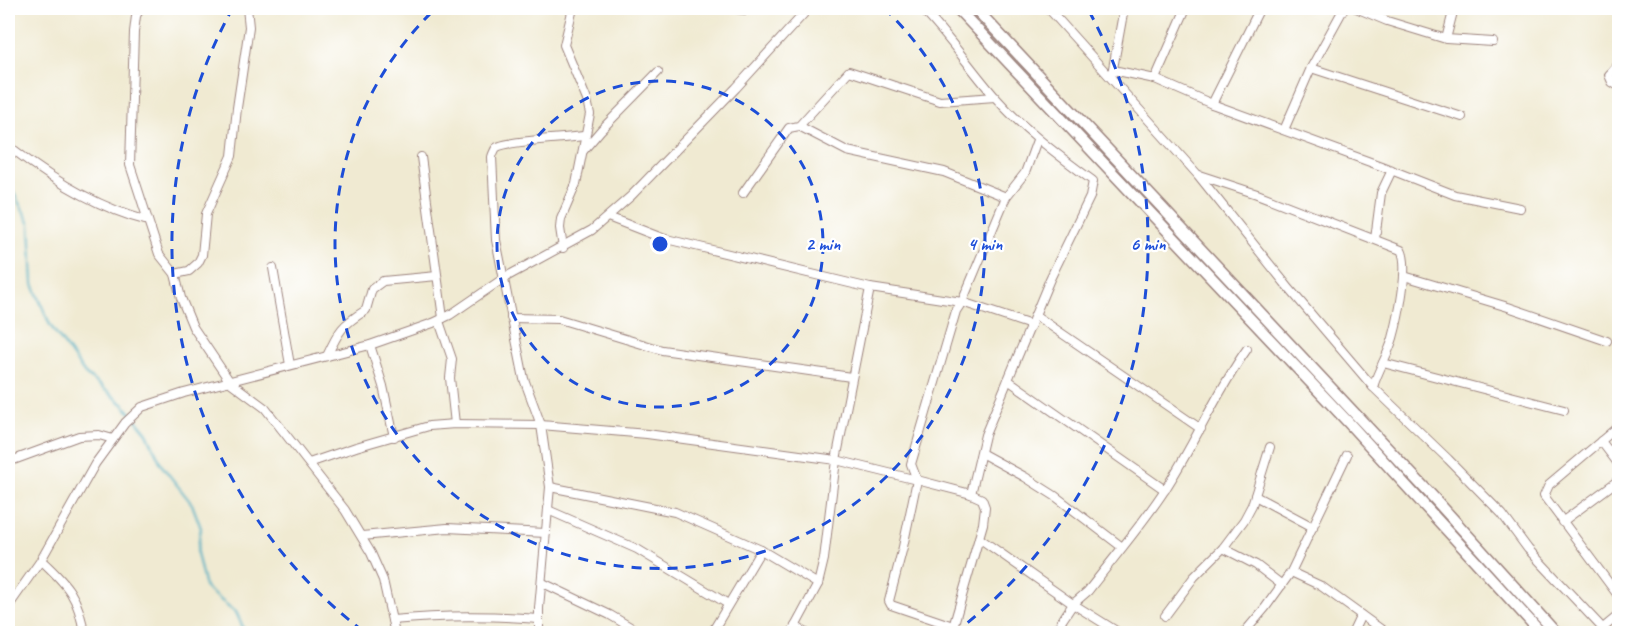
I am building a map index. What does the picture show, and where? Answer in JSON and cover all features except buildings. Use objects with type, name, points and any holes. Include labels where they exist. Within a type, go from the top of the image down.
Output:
[{"type":"highway","points":[[957,8],[1221,287],[1542,633]]},
{"type":"highway","points":[[975,8],[1434,498],[1557,633]]},
{"type":"street","points":[[140,8],[136,16],[134,32],[130,165],[159,254],[175,274],[181,298],[193,327],[230,381],[265,408],[345,510],[362,536],[383,580],[395,633]]},
{"type":"street","points":[[175,274],[189,270],[198,263],[202,255],[206,214],[232,156],[249,27],[247,8]]},
{"type":"street","points":[[563,248],[561,219],[576,184],[590,114],[590,108],[564,45],[573,8]]},
{"type":"street","points":[[727,8],[745,10],[753,8]]},
{"type":"street","points":[[9,602],[41,560],[95,464],[125,423],[142,407],[230,381],[370,345],[441,319],[504,278],[563,248],[608,217],[736,88],[806,8]]},
{"type":"street","points":[[921,8],[938,25],[995,97],[1037,140],[1093,181],[1090,197],[1050,279],[985,435],[971,494]]},
{"type":"street","points":[[1048,8],[1112,73],[1373,387],[1502,514],[1528,549],[1605,631],[1620,614]]},
{"type":"street","points":[[1112,73],[1124,8]]},
{"type":"street","points":[[1155,79],[1186,8]]},
{"type":"street","points":[[1212,104],[1260,8]]},
{"type":"street","points":[[1284,130],[1311,68],[1344,8]]},
{"type":"street","points":[[1356,8],[1388,21],[1446,39],[1493,42]]},
{"type":"street","points":[[1446,39],[1454,8]]},
{"type":"street","points":[[1620,63],[1609,75],[1612,82],[1620,87]]},
{"type":"street","points":[[1311,68],[1462,117]]},
{"type":"street","points":[[743,193],[789,128],[799,126],[849,71],[940,101],[995,97]]},
{"type":"street","points":[[583,151],[658,72]]},
{"type":"street","points":[[1112,73],[1155,79],[1212,104],[1455,195],[1520,208]]},
{"type":"street","points":[[799,126],[847,151],[944,172],[1006,197]]},
{"type":"street","points":[[539,633],[550,487],[541,425],[527,391],[495,233],[492,157],[496,149],[520,141],[549,141],[584,136]]},
{"type":"street","points":[[964,633],[898,608],[891,605],[889,601],[917,480],[911,464],[956,311],[962,302],[1006,197],[1025,173],[1037,140]]},
{"type":"street","points":[[14,150],[44,172],[103,206],[148,221]]},
{"type":"street","points":[[421,156],[441,319],[452,359],[450,378],[455,424]]},
{"type":"street","points":[[1375,239],[1381,193],[1392,170]]},
{"type":"street","points":[[1198,175],[1257,194],[1401,250],[1404,276],[1393,339],[1373,387]]},
{"type":"street","points":[[608,217],[662,238],[870,288],[962,302],[1031,325]]},
{"type":"street","points":[[273,268],[290,365]]},
{"type":"street","points":[[327,356],[338,332],[346,323],[366,310],[372,289],[383,281],[437,276]]},
{"type":"street","points":[[1404,276],[1508,307],[1607,341]]},
{"type":"street","points":[[807,633],[793,630],[818,584],[824,559],[836,460],[870,288]]},
{"type":"street","points":[[1035,315],[1202,429]]},
{"type":"street","points":[[511,318],[559,319],[662,350],[851,377]]},
{"type":"street","points":[[370,345],[383,387],[394,436]]},
{"type":"street","points":[[1053,633],[1073,604],[1088,591],[1165,490],[1202,429],[1231,371],[1247,349]]},
{"type":"street","points":[[1383,363],[1564,410]]},
{"type":"street","points":[[1008,380],[1165,490]]},
{"type":"street","points":[[309,463],[429,426],[541,425],[647,434],[836,460],[971,494],[982,499],[986,507],[952,630]]},
{"type":"street","points":[[1620,425],[1545,491],[1544,496],[1620,598]]},
{"type":"street","points":[[8,462],[79,436],[99,435],[113,439]]},
{"type":"street","points":[[1601,441],[1620,466]]},
{"type":"street","points":[[1165,616],[1194,577],[1222,548],[1244,520],[1255,496],[1270,447]]},
{"type":"street","points":[[981,453],[1055,496],[1122,547]]},
{"type":"street","points":[[1243,633],[1291,572],[1347,455]]},
{"type":"street","points":[[1562,522],[1619,481]]},
{"type":"street","points":[[550,487],[675,512],[761,550],[818,584]]},
{"type":"street","points":[[1255,496],[1313,527]]},
{"type":"street","points":[[548,510],[637,549],[728,604]]},
{"type":"street","points":[[362,536],[454,528],[546,533]]},
{"type":"street","points":[[979,538],[1073,604],[1121,633]]},
{"type":"street","points":[[1222,548],[1256,565],[1282,585]]},
{"type":"street","points":[[711,633],[761,550]]},
{"type":"street","points":[[41,560],[71,591],[81,615],[84,633]]},
{"type":"street","points":[[1291,572],[1321,586],[1382,630]]},
{"type":"street","points":[[543,583],[642,633]]},
{"type":"street","points":[[1352,633],[1360,615]]},
{"type":"street","points":[[392,620],[444,616],[539,619]]},
{"type":"waterway","points":[[8,174],[12,190],[30,224],[33,284],[50,325],[85,374],[124,405],[147,433],[162,466],[192,504],[201,528],[197,553],[205,588],[236,612],[246,634]]}]
